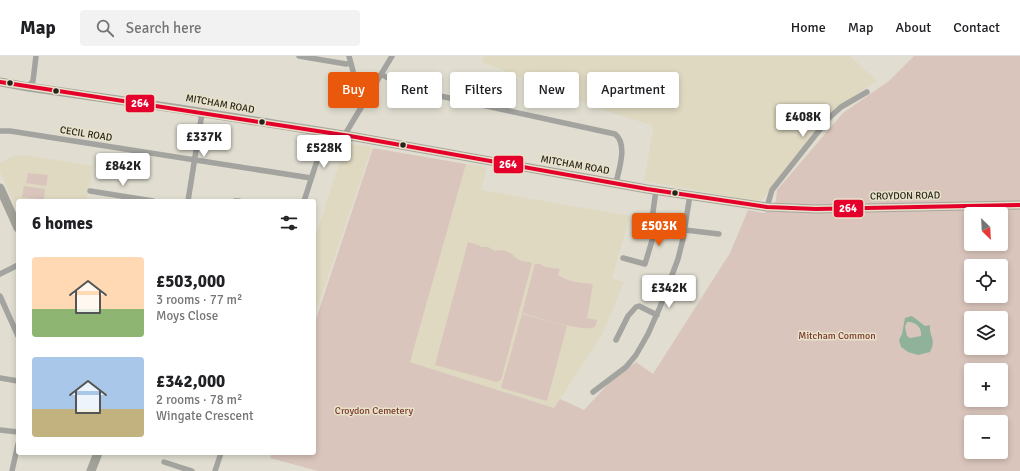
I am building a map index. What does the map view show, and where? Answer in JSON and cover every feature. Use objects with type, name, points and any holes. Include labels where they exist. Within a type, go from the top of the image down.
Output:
[{"type":"highway","points":[[0,188],[16,224]]},
{"type":"highway","points":[[91,471],[97,455]]},
{"type":"main road","name":"MITCHAM ROAD","points":[[0,82],[326,132],[656,190],[767,207]]},
{"type":"main road","name":"CROYDON ROAD","points":[[767,207],[816,209],[1020,205]]},
{"type":"street","points":[[28,87],[33,81],[36,56]]},
{"type":"street","points":[[299,56],[346,64],[351,63]]},
{"type":"street","points":[[349,56],[353,72]]},
{"type":"street","points":[[379,77],[392,56]]},
{"type":"street","points":[[381,74],[403,87],[615,134],[619,138],[622,147],[616,183]]},
{"type":"street","points":[[767,207],[772,190],[833,113],[867,92]]},
{"type":"street","points":[[344,136],[360,108]]},
{"type":"street","points":[[188,199],[202,113]]},
{"type":"street","name":"CECIL ROAD","points":[[0,131],[10,131],[311,178]]},
{"type":"street","points":[[305,199],[326,132]]},
{"type":"street","points":[[623,258],[644,267],[654,234],[652,219],[656,190]]},
{"type":"street","points":[[90,191],[140,199]]},
{"type":"street","points":[[593,392],[619,373],[632,360],[657,315],[673,272],[685,230],[690,195]]},
{"type":"street","points":[[685,230],[719,234]]},
{"type":"street","points":[[0,274],[16,266]]},
{"type":"street","points":[[0,296],[16,332]]},
{"type":"street","points":[[616,340],[626,320],[636,307],[639,306],[657,315]]},
{"type":"street","points":[[0,378],[16,381]]},
{"type":"street","points":[[0,430],[16,432]]},
{"type":"street","points":[[12,471],[16,453]]},
{"type":"street","points":[[215,471],[220,455]]},
{"type":"street","points":[[164,462],[192,471]]},
{"type":"shaded area","points":[[483,56],[850,56],[877,81],[835,108],[763,199],[757,201],[644,181],[653,130],[651,125],[598,108],[679,108],[679,72],[587,72],[587,104],[579,100],[579,72],[524,72],[524,79],[516,75],[516,72],[507,72],[482,62]]},
{"type":"shaded area","points":[[346,143],[372,147],[316,311],[316,235]]},
{"type":"shaded area","points":[[25,155],[93,166],[87,199],[16,199],[16,207],[0,172],[0,163],[13,156]]},
{"type":"shaded area","points":[[466,164],[487,167],[481,190],[630,216],[612,278],[624,282],[603,333],[554,408],[410,362]]},
{"type":"shaded area","points":[[912,316],[925,326],[930,325],[933,344],[930,352],[918,355],[908,352],[901,347],[899,340],[902,334],[905,318]],"holes":[[[907,322],[918,326],[921,336],[910,338],[907,336],[905,327]]]},
{"type":"green space","name":"Mitcham Common","points":[[914,56],[1020,56],[1020,471],[318,471],[270,458],[271,455],[316,455],[316,319],[373,148],[466,164],[410,362],[554,408],[560,399],[584,410],[608,384],[636,362],[653,374],[730,253],[748,210],[764,213],[776,201],[777,190],[843,113],[889,81]]},
{"type":"green space","points":[[28,173],[48,175],[46,186],[26,183]]},
{"type":"green space","points":[[24,186],[45,189],[44,199],[22,197]]},
{"type":"green space","points":[[468,242],[482,247],[488,247],[495,251],[505,251],[519,260],[532,263],[501,380],[497,382],[435,365]]},
{"type":"green space","points":[[535,264],[560,269],[558,275],[570,281],[593,284],[587,318],[597,320],[595,327],[581,328],[522,313]]},
{"type":"green space","points":[[522,314],[567,326],[547,401],[501,388]]},
{"type":"transit line","name":"264","points":[[0,82],[350,136],[647,189],[767,207],[816,209],[1020,205]]},
{"type":"park label","name":"Croydon Cemetery","points":[[374,411]]}]
